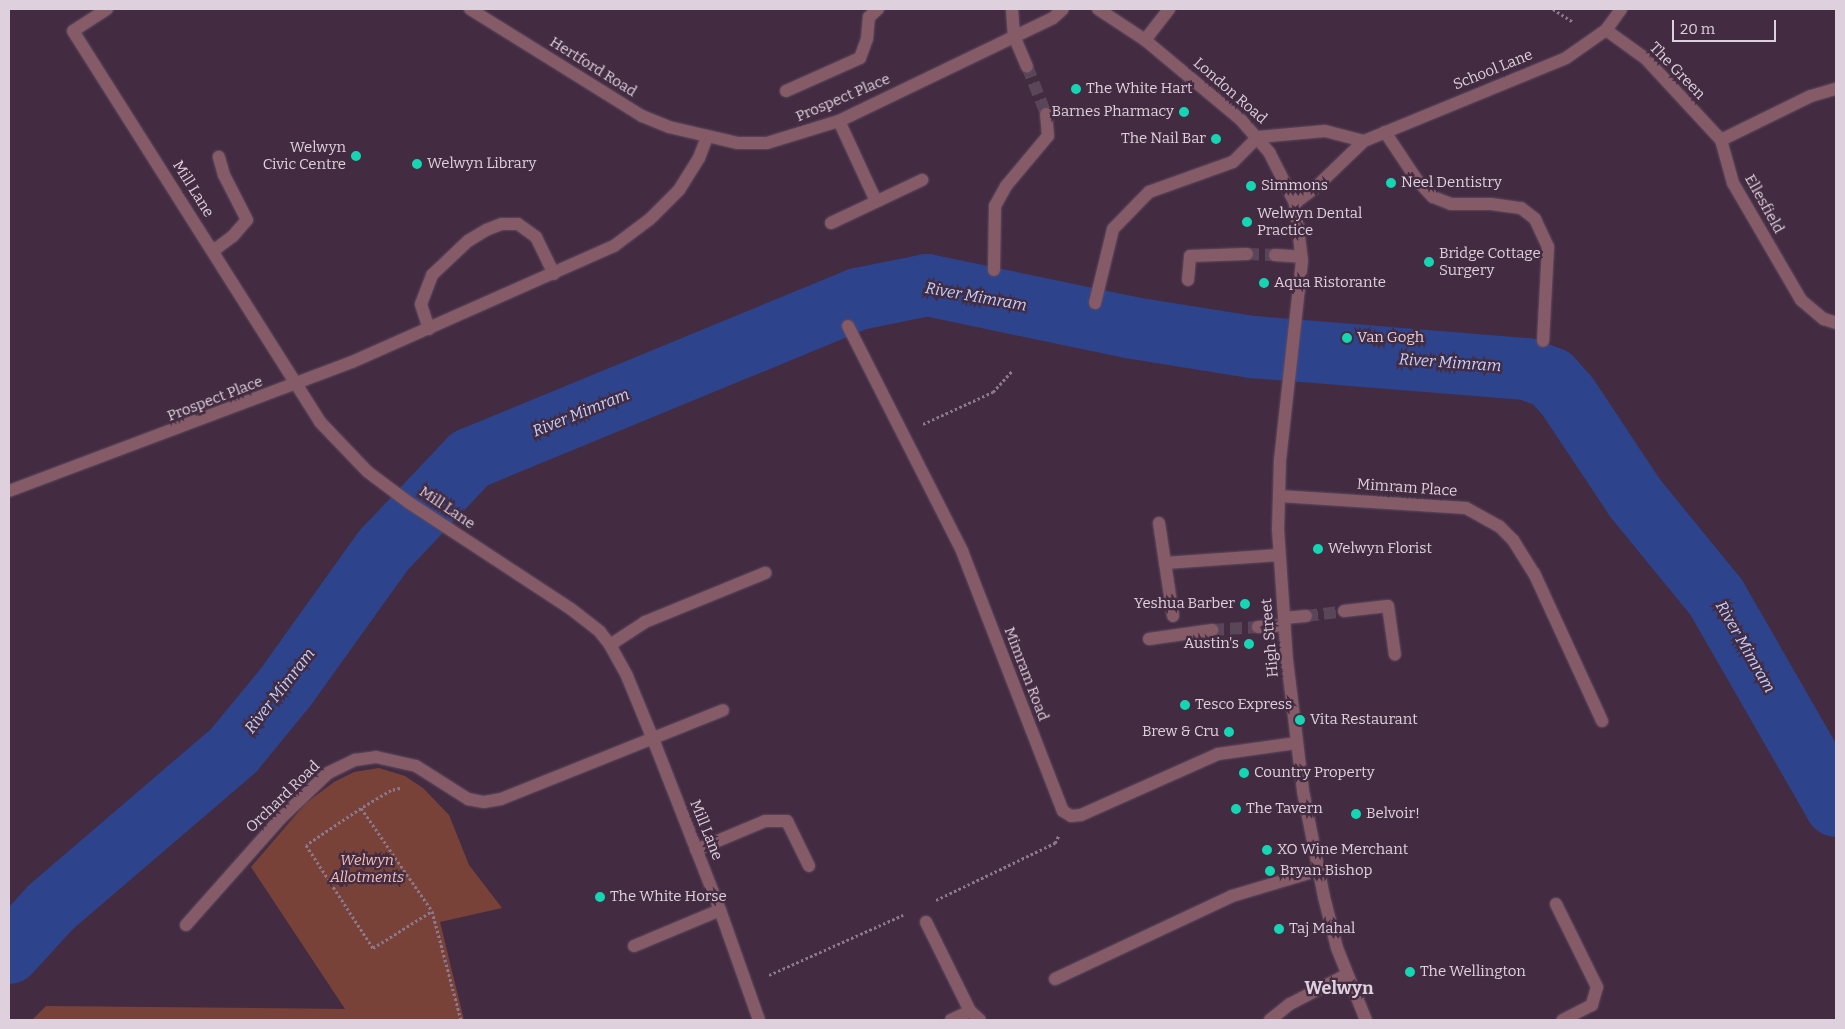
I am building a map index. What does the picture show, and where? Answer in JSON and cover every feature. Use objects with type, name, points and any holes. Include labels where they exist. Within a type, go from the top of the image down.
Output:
[{"type":"street","name":"Mill Lane","points":[[107,9],[73,31],[213,251],[295,385],[327,429],[368,472],[408,502],[571,609],[600,632],[610,645],[627,676],[653,739],[720,910],[759,1020]]},
{"type":"street","name":"Hertford Road","points":[[470,9],[642,116],[669,127],[707,137]]},
{"type":"street","points":[[786,91],[860,58],[867,39],[869,17],[878,9]]},
{"type":"street","points":[[1012,9],[1014,36],[1028,66]]},
{"type":"street","name":"Prospect Place","points":[[9,491],[295,385],[429,329],[614,246],[650,219],[678,190],[699,158],[707,137],[738,143],[767,143],[839,121],[1053,18],[1063,9]]},
{"type":"street","name":"London Road","points":[[1098,9],[1145,40],[1258,137],[1279,168],[1295,203],[1302,257],[1289,381]]},
{"type":"street","points":[[1145,40],[1169,9]]},
{"type":"street","name":"School Lane","points":[[1295,203],[1315,188],[1364,141],[1566,58],[1606,30],[1621,9]]},
{"type":"street","name":"The Green","points":[[1606,30],[1644,58],[1721,140]]},
{"type":"street","points":[[1721,140],[1811,96],[1836,89]]},
{"type":"street","points":[[994,270],[994,206],[1006,186],[1042,147],[1048,136],[1046,114]]},
{"type":"street","points":[[839,121],[876,201]]},
{"type":"street","points":[[1094,302],[1113,229],[1149,192],[1233,162],[1258,137],[1325,131],[1364,141]]},
{"type":"street","points":[[1385,132],[1417,180],[1434,197],[1451,204],[1491,204],[1521,208],[1535,219],[1548,247],[1543,341]]},
{"type":"street","name":"Ellesfield","points":[[1721,140],[1733,183],[1801,300],[1824,319],[1836,323]]},
{"type":"street","points":[[213,251],[234,236],[247,220],[224,175],[219,157]]},
{"type":"street","points":[[831,223],[922,180]]},
{"type":"street","points":[[429,329],[421,304],[432,274],[468,241],[486,230],[502,224],[518,224],[536,237],[554,274]]},
{"type":"street","points":[[1188,280],[1190,256],[1247,254]]},
{"type":"street","points":[[1275,255],[1302,257]]},
{"type":"street","name":"Mimram Road","points":[[848,326],[904,432],[962,551],[1064,811],[1071,816],[1081,815],[1218,754],[1296,743]]},
{"type":"street","name":"High Street","points":[[1289,381],[1279,496],[1279,555],[1296,743],[1330,923],[1346,976],[1366,1020]]},
{"type":"street","name":"Mimram Place","points":[[1279,496],[1466,508],[1499,526],[1513,540],[1534,573],[1602,721]]},
{"type":"street","points":[[1159,524],[1173,616]]},
{"type":"street","points":[[1165,563],[1279,555]]},
{"type":"street","points":[[610,645],[645,622],[765,573]]},
{"type":"street","points":[[1344,611],[1388,606],[1395,655]]},
{"type":"street","points":[[1258,627],[1306,616]]},
{"type":"street","points":[[1149,639],[1212,630]]},
{"type":"street","name":"Orchard Road","points":[[186,925],[280,819],[328,773],[355,760],[376,757],[416,766],[468,799],[484,802],[502,799],[723,710]]},
{"type":"street","points":[[696,850],[765,821],[786,821],[808,866]]},
{"type":"street","points":[[1055,979],[1232,896],[1319,870]]},
{"type":"street","points":[[1556,904],[1597,987],[1592,1005],[1563,1020]]},
{"type":"street","points":[[634,946],[720,910]]},
{"type":"street","points":[[926,922],[970,1011],[980,1020]]},
{"type":"street","points":[[1270,1020],[1290,1004],[1346,976]]},
{"type":"street","points":[[951,1020],[970,1011]]},
{"type":"path","points":[[904,432],[993,392],[1012,371]]},
{"type":"path","points":[[432,911],[373,948],[306,845],[391,790],[437,780]]},
{"type":"path","points":[[361,808],[432,911],[461,1020]]},
{"type":"green space","name":"Welwyn Allotments","points":[[379,768],[405,776],[423,788],[449,815],[469,865],[502,908],[440,922],[464,1020],[32,1020],[46,1006],[345,1009],[251,867],[306,803],[334,782],[354,772]]},
{"type":"waterway","name":"River Mimram","points":[[9,953],[51,907],[234,750],[285,688],[383,551],[470,459],[858,299],[927,285],[1133,328],[1252,347],[1527,369],[1551,378],[1568,397],[1635,498],[1716,597],[1836,806]]},
{"type":"tunnel","points":[[1027,66],[1046,114]]},
{"type":"tunnel","points":[[1247,254],[1275,255]]},
{"type":"tunnel","points":[[1306,616],[1344,611]]},
{"type":"tunnel","points":[[1212,630],[1258,627]]},
{"type":"place","name":"The White Hart","points":[[1076,89]]},
{"type":"place","name":"Barnes Pharmacy","points":[[1184,112]]},
{"type":"place","name":"The Nail Bar","points":[[1216,139]]},
{"type":"place","name":"Welwyn Civic Centre","points":[[356,156]]},
{"type":"place","name":"Welwyn Library","points":[[417,164]]},
{"type":"place","name":"Neel Dentistry","points":[[1391,183]]},
{"type":"place","name":"Simmons","points":[[1251,186]]},
{"type":"place","name":"Welwyn Dental Practice","points":[[1247,222]]},
{"type":"place","name":"Bridge Cottage Surgery","points":[[1429,262]]},
{"type":"place","name":"Aqua Ristorante","points":[[1264,283]]},
{"type":"place","name":"Van Gogh","points":[[1347,338]]},
{"type":"place","name":"Welwyn Florist","points":[[1318,549]]},
{"type":"place","name":"Yeshua Barber","points":[[1245,604]]},
{"type":"place","name":"Austin's","points":[[1249,644]]},
{"type":"place","name":"Tesco Express","points":[[1185,705]]},
{"type":"place","name":"Vita Restaurant","points":[[1300,720]]},
{"type":"place","name":"Brew & Cru","points":[[1229,732]]},
{"type":"place","name":"Country Property","points":[[1244,773]]},
{"type":"place","name":"The Tavern","points":[[1236,809]]},
{"type":"place","name":"Belvoir!","points":[[1356,814]]},
{"type":"place","name":"XO Wine Merchant","points":[[1267,850]]},
{"type":"place","name":"Bryan Bishop","points":[[1270,871]]},
{"type":"place","name":"The White Horse","points":[[600,897]]},
{"type":"place","name":"Taj Mahal","points":[[1279,929]]},
{"type":"place","name":"The Wellington","points":[[1410,972]]},
{"type":"district","name":"Welwyn","points":[[1339,988]]}]
